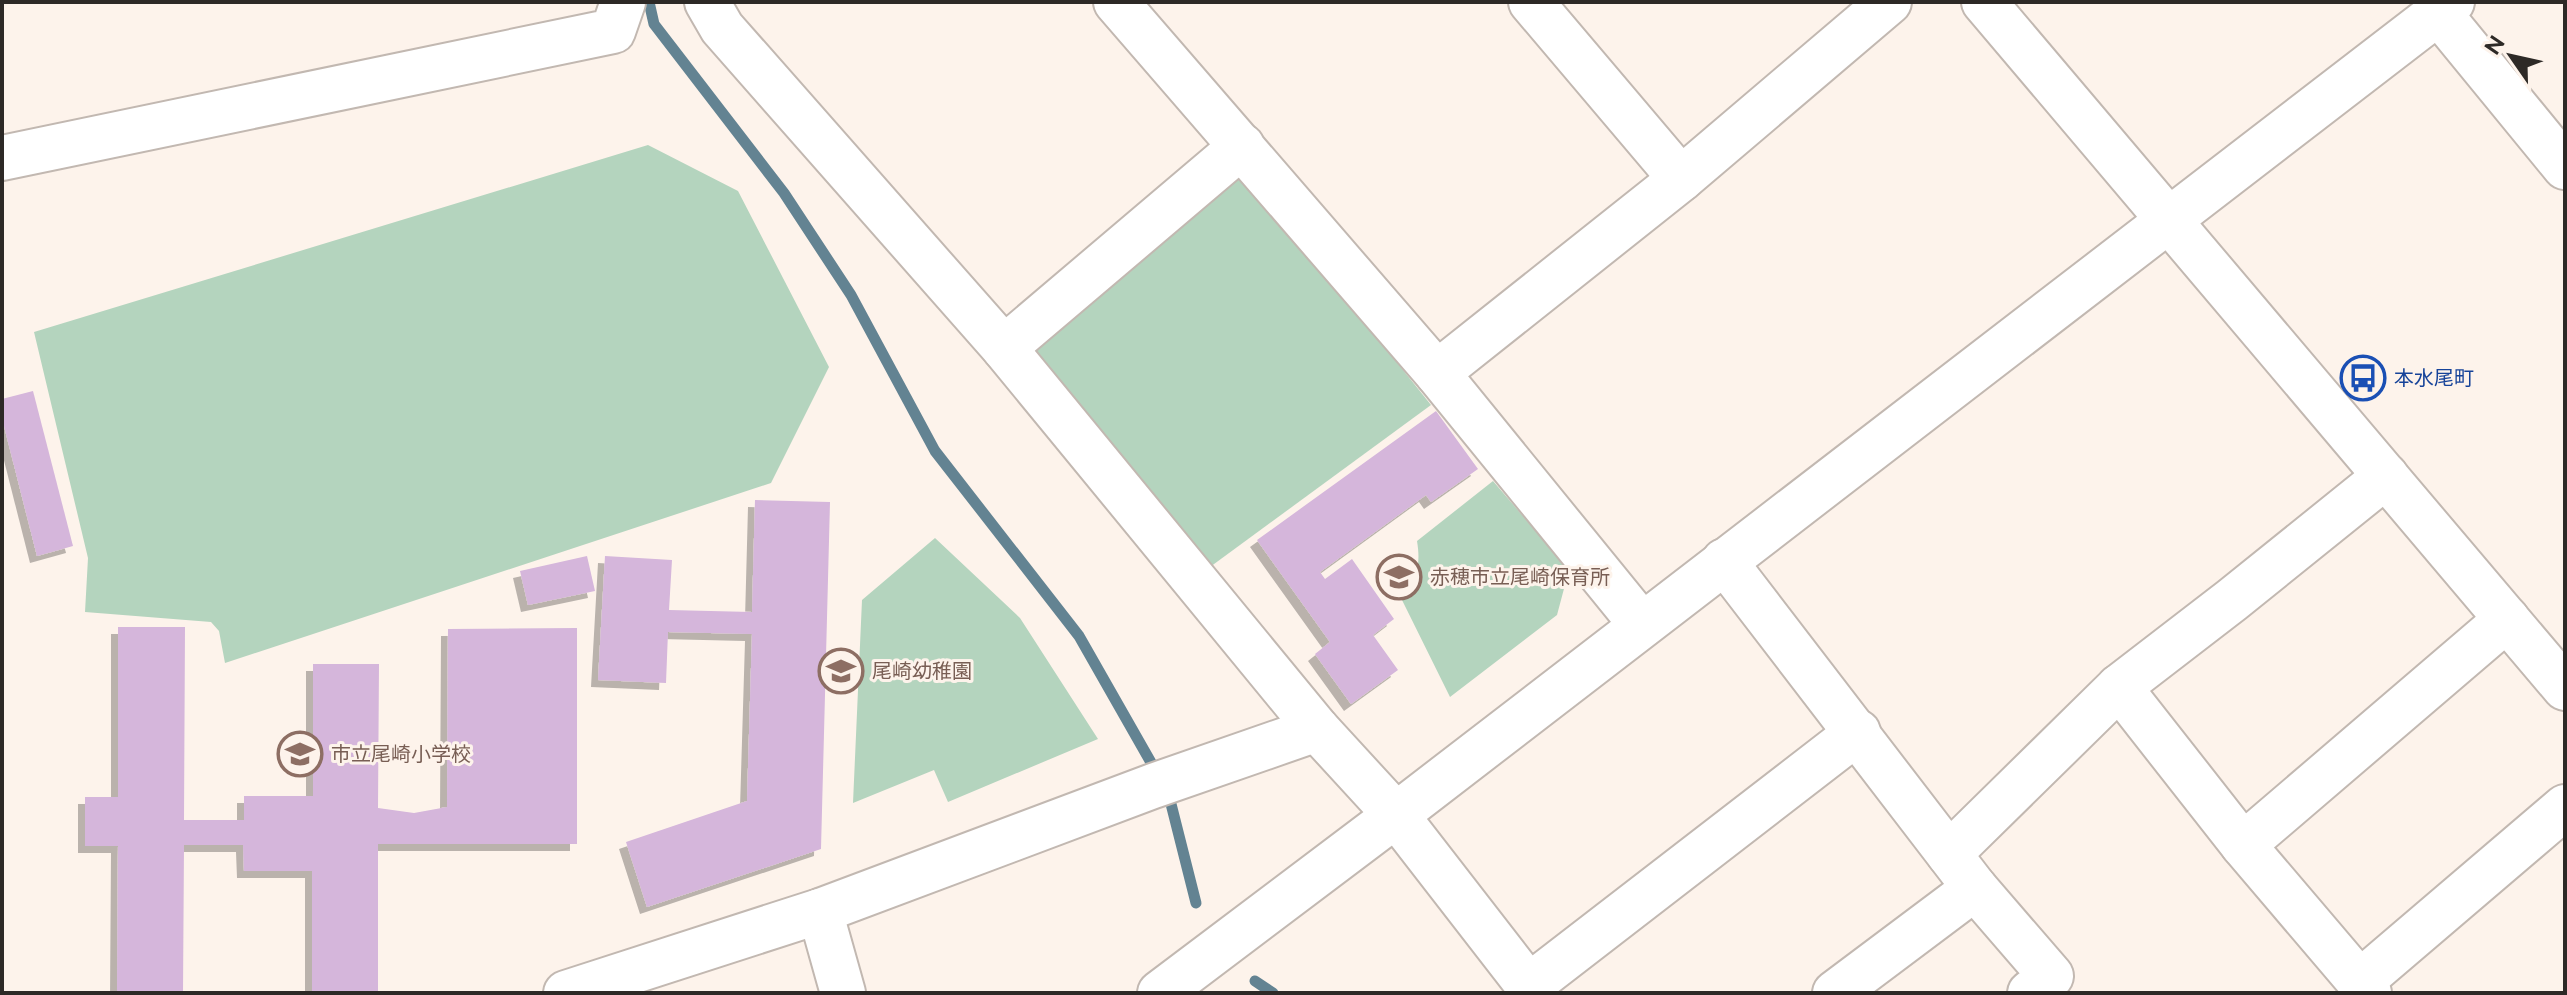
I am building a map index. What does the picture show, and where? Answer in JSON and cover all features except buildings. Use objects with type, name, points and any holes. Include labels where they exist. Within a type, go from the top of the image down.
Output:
[{"type":"street","points":[[2,158],[613,31],[623,2]]},
{"type":"street","points":[[707,2],[722,28],[1004,348],[1317,729],[1396,815],[1531,990],[1858,732]]},
{"type":"street","points":[[1116,2],[1437,373],[1642,625]]},
{"type":"street","points":[[1531,2],[1681,179]]},
{"type":"street","points":[[1437,373],[1681,179],[1889,2]]},
{"type":"street","points":[[1984,2],[2565,688]]},
{"type":"street","points":[[1184,986],[1396,815],[2445,7],[2565,167]]},
{"type":"street","points":[[1004,348],[1242,146]]},
{"type":"street","points":[[1949,854],[2119,687],[2386,476]]},
{"type":"street","points":[[1724,561],[1858,732],[2049,987]]},
{"type":"street","points":[[2243,845],[2507,619]]},
{"type":"street","points":[[2119,687],[2243,845],[2364,988],[2565,807]]},
{"type":"street","points":[[566,993],[820,911],[1167,781],[1317,729]]},
{"type":"street","points":[[1835,993],[1975,888]]},
{"type":"street","points":[[820,911],[843,993]]},
{"type":"green space","points":[[648,145],[738,191],[829,367],[771,483],[225,663],[219,631],[211,622],[85,612],[88,558],[34,332]]},
{"type":"green space","points":[[1247,175],[1431,405],[1210,567],[1036,360],[1038,339],[1225,177]]},
{"type":"green space","points":[[1493,481],[1569,570],[1557,615],[1450,697],[1402,600],[1417,572],[1417,541]]},
{"type":"green space","points":[[935,538],[1020,618],[1098,739],[948,802],[934,770],[853,803],[862,600]]},
{"type":"waterway","points":[[649,2],[654,24],[784,193],[851,295],[935,451],[1079,636],[1157,773]]},
{"type":"waterway","points":[[1168,792],[1196,903]]},
{"type":"waterway","points":[[1255,981],[1273,993]]},
{"type":"place","name":"本水尾町","points":[[2363,378]]},
{"type":"place","name":"赤穂市立尾崎保育所","points":[[1399,577]]},
{"type":"place","name":"尾崎幼稚園","points":[[841,671]]},
{"type":"place","name":"市立尾崎小学校","points":[[300,754]]}]
